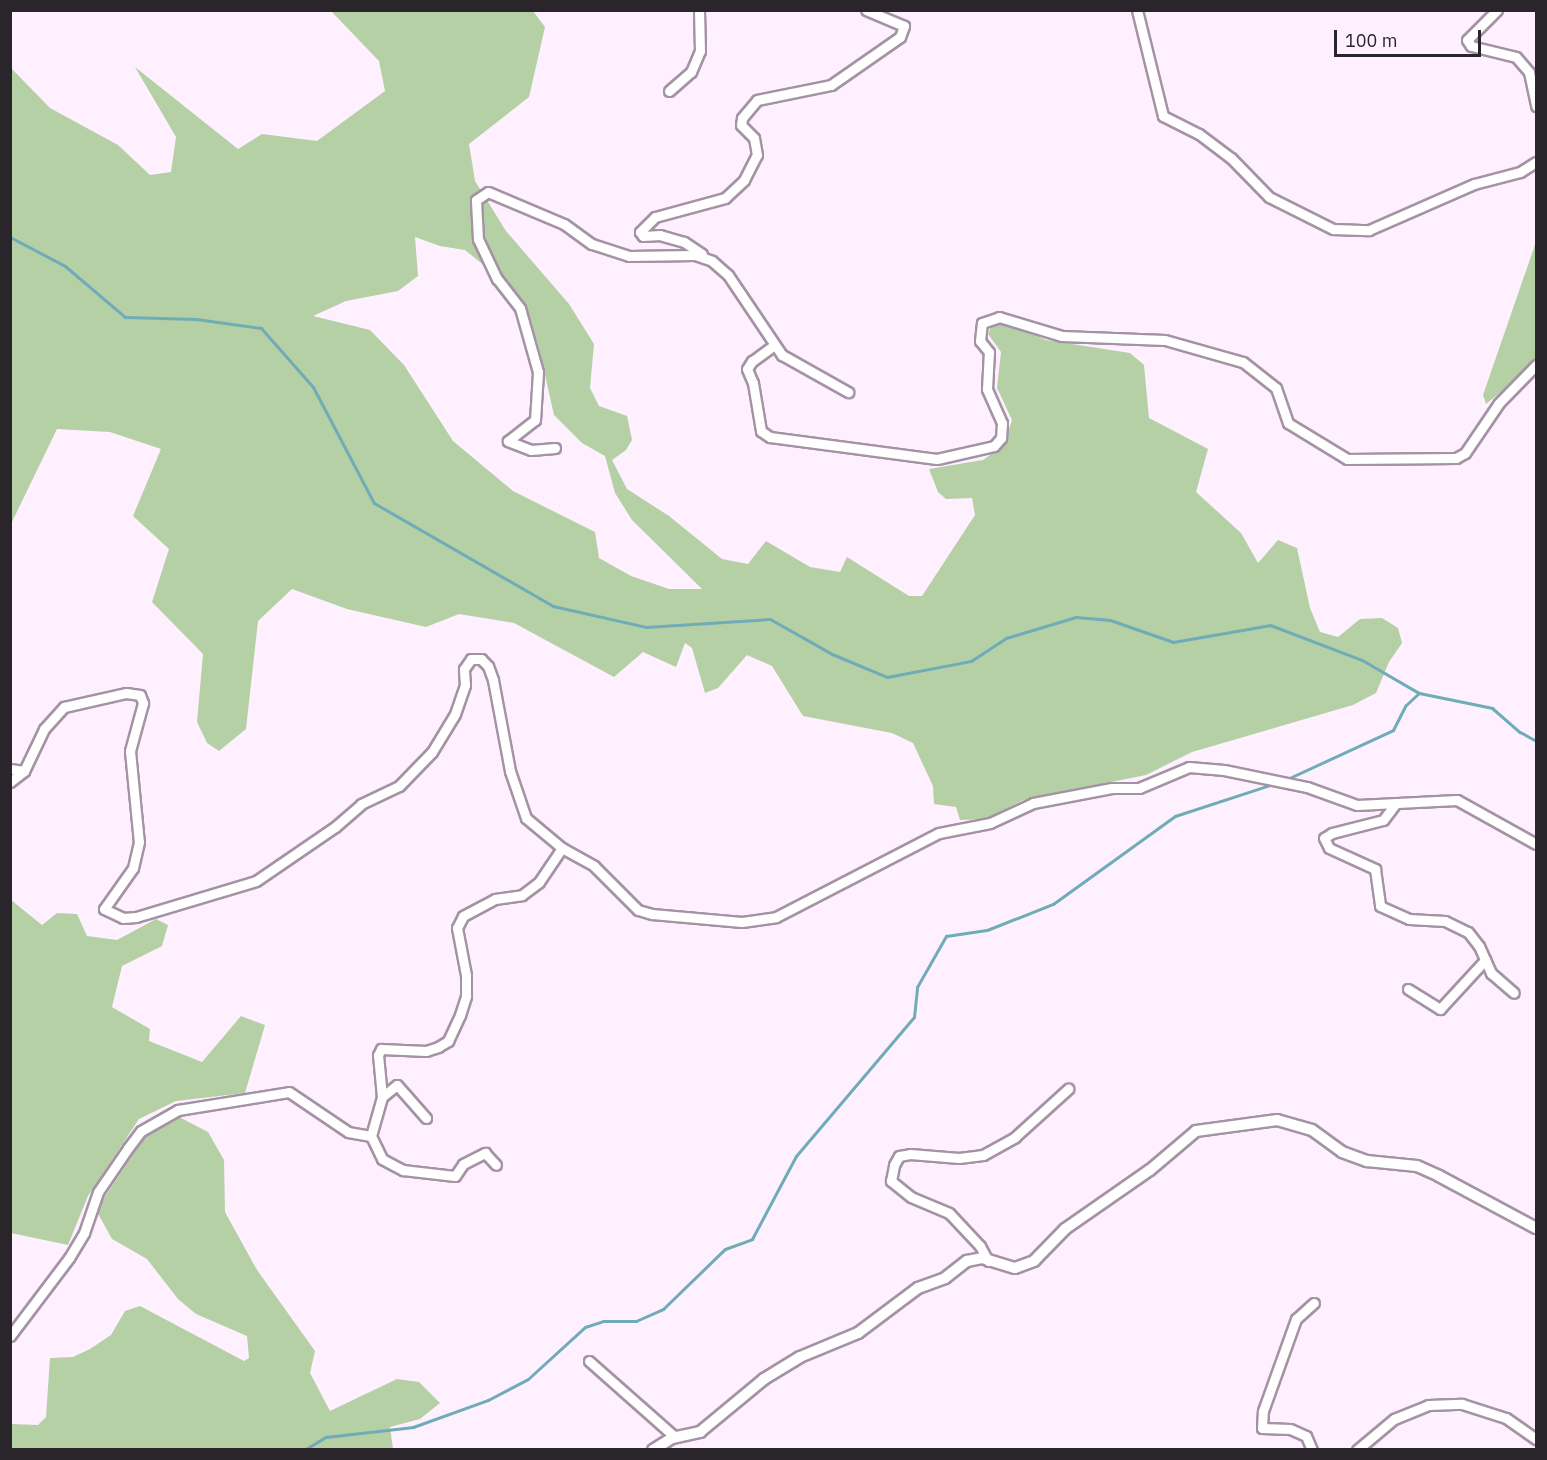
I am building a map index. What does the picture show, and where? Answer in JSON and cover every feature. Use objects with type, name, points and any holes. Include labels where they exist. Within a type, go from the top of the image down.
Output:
[{"type":"street","points":[[669,91],[691,72],[700,51],[699,10]]},
{"type":"street","points":[[848,392],[773,346],[728,275],[712,261],[684,242],[640,232],[655,217],[725,198],[744,180],[757,154],[754,138],[741,125],[742,118],[757,100],[831,85],[900,37],[904,26],[866,10]]},
{"type":"street","points":[[1137,10],[1163,116],[1199,134],[1231,158],[1269,197],[1333,229],[1369,230],[1474,184],[1520,172],[1536,162]]},
{"type":"street","points":[[1497,10],[1467,40],[1471,46],[1516,57],[1529,72],[1536,106]]},
{"type":"street","points":[[555,448],[531,450],[508,441],[535,420],[538,372],[520,308],[497,279],[478,239],[476,201],[488,192],[564,224],[592,244],[629,256],[695,255],[712,261]]},
{"type":"street","points":[[773,346],[752,361],[747,369],[753,384],[760,432],[770,437],[937,459],[994,446],[1001,438],[1002,423],[987,389],[989,352],[980,340],[982,323],[999,317],[1062,336],[1165,340],[1243,362],[1276,388],[1288,423],[1347,459],[1456,458],[1465,453],[1499,403],[1536,365]]},
{"type":"street","points":[[10,782],[24,771],[44,729],[64,708],[126,693],[140,695],[143,703],[130,751],[140,842],[133,868],[104,909],[123,918],[136,917],[256,881],[335,827],[361,804],[399,786],[432,752],[460,705],[464,669],[471,659],[481,659],[493,680],[510,771],[526,819],[562,848],[594,866],[638,910],[701,919],[759,921],[791,910],[939,833],[990,823],[1033,803],[1112,788],[1138,789],[1189,767],[1224,770],[1307,787],[1357,805],[1457,800],[1536,844]]},
{"type":"street","points":[[10,770],[24,771]]},
{"type":"street","points":[[1396,802],[1383,820],[1332,833],[1324,838],[1329,848],[1375,869],[1380,906],[1409,919],[1445,921],[1468,932],[1491,973],[1514,993]]},
{"type":"street","points":[[496,1165],[485,1153],[463,1164],[456,1176],[418,1174],[382,1159],[371,1136],[382,1097],[378,1055],[381,1049],[426,1051],[448,1041],[466,996],[457,928],[463,916],[495,899],[522,895],[539,882],[562,848]]},
{"type":"street","points":[[1408,989],[1440,1009],[1485,960]]},
{"type":"street","points":[[382,1097],[388,1090],[403,1087],[426,1118]]},
{"type":"street","points":[[988,1261],[980,1246],[949,1213],[911,1197],[891,1181],[894,1165],[899,1156],[910,1154],[958,1158],[983,1155],[1015,1137],[1068,1089]]},
{"type":"street","points":[[10,1336],[69,1258],[84,1233],[98,1192],[128,1148],[141,1131],[178,1110],[290,1092],[348,1132],[371,1136]]},
{"type":"street","points":[[653,1449],[675,1437],[700,1432],[764,1379],[800,1357],[858,1333],[918,1287],[945,1278],[967,1261],[988,1261],[1015,1268],[1034,1262],[1065,1229],[1150,1170],[1196,1131],[1277,1120],[1312,1130],[1342,1152],[1367,1161],[1417,1166],[1536,1227]]},
{"type":"street","points":[[1312,1449],[1306,1436],[1290,1429],[1262,1428],[1263,1412],[1296,1319],[1314,1304]]},
{"type":"street","points":[[589,1361],[675,1437]]},
{"type":"street","points":[[1357,1449],[1369,1445],[1394,1419],[1428,1405],[1462,1404],[1506,1418],[1536,1439]]},
{"type":"green space","points":[[331,11],[533,11],[545,27],[529,97],[469,144],[475,181],[506,231],[569,304],[594,344],[590,388],[599,406],[627,416],[632,440],[626,450],[612,460],[627,489],[669,516],[722,559],[748,564],[766,541],[810,567],[840,572],[847,557],[909,596],[922,596],[975,515],[972,498],[946,499],[938,492],[929,469],[983,460],[1004,445],[1012,420],[997,388],[1001,352],[988,334],[992,325],[1009,325],[1046,340],[1130,353],[1144,365],[1149,418],[1208,449],[1196,492],[1241,533],[1258,563],[1278,540],[1297,548],[1310,608],[1320,632],[1338,637],[1360,619],[1382,618],[1398,628],[1402,643],[1389,662],[1376,693],[1353,705],[1192,752],[1146,775],[1023,800],[986,819],[960,820],[956,807],[934,804],[933,786],[913,743],[892,733],[803,716],[772,666],[747,655],[718,688],[705,693],[692,648],[685,643],[676,667],[643,652],[614,677],[514,623],[459,614],[426,627],[347,609],[292,589],[258,621],[246,729],[219,751],[207,743],[197,722],[203,654],[152,602],[169,549],[133,516],[161,449],[110,432],[57,429],[11,524],[11,68],[50,108],[118,145],[150,175],[171,172],[176,137],[135,67],[238,149],[262,134],[317,141],[385,91],[379,61]],"holes":[[[415,237],[440,246],[465,250],[516,291],[527,309],[539,348],[554,415],[582,443],[605,456],[615,493],[632,520],[702,589],[669,589],[631,576],[599,558],[595,532],[513,491],[453,441],[404,365],[370,330],[313,316],[346,301],[398,291],[418,276]]]},
{"type":"green space","points":[[1536,242],[1536,363],[1486,404],[1483,395]]},
{"type":"green space","points":[[11,900],[42,925],[57,913],[77,914],[87,936],[117,940],[156,919],[168,925],[162,946],[122,966],[112,1007],[150,1029],[149,1041],[202,1062],[241,1016],[265,1025],[245,1093],[176,1101],[139,1119],[88,1196],[68,1245],[11,1233]]},
{"type":"green space","points":[[179,1117],[208,1132],[224,1160],[225,1212],[257,1270],[315,1351],[310,1373],[330,1411],[397,1379],[419,1382],[440,1403],[420,1419],[390,1427],[393,1449],[11,1450],[11,1424],[38,1425],[46,1417],[50,1358],[73,1357],[90,1349],[111,1335],[125,1311],[140,1306],[244,1361],[249,1358],[247,1336],[196,1314],[178,1299],[147,1259],[112,1239],[96,1210],[147,1134]]},
{"type":"waterway","points":[[10,237],[65,266],[125,317],[196,319],[261,328],[313,387],[374,503],[553,606],[646,627],[770,619],[832,654],[887,677],[971,661],[1006,638],[1076,617],[1110,620],[1173,642],[1270,625],[1362,660],[1419,693]]},
{"type":"waterway","points":[[1285,780],[1393,730],[1406,705],[1419,693],[1492,708],[1520,732],[1536,741]]},
{"type":"waterway","points":[[304,1450],[326,1437],[413,1427],[488,1400],[528,1379],[585,1327],[603,1321],[636,1321],[663,1309],[725,1249],[752,1239],[796,1156],[914,1017],[917,987],[946,936],[987,930],[1053,904],[1175,816],[1276,783]]}]
